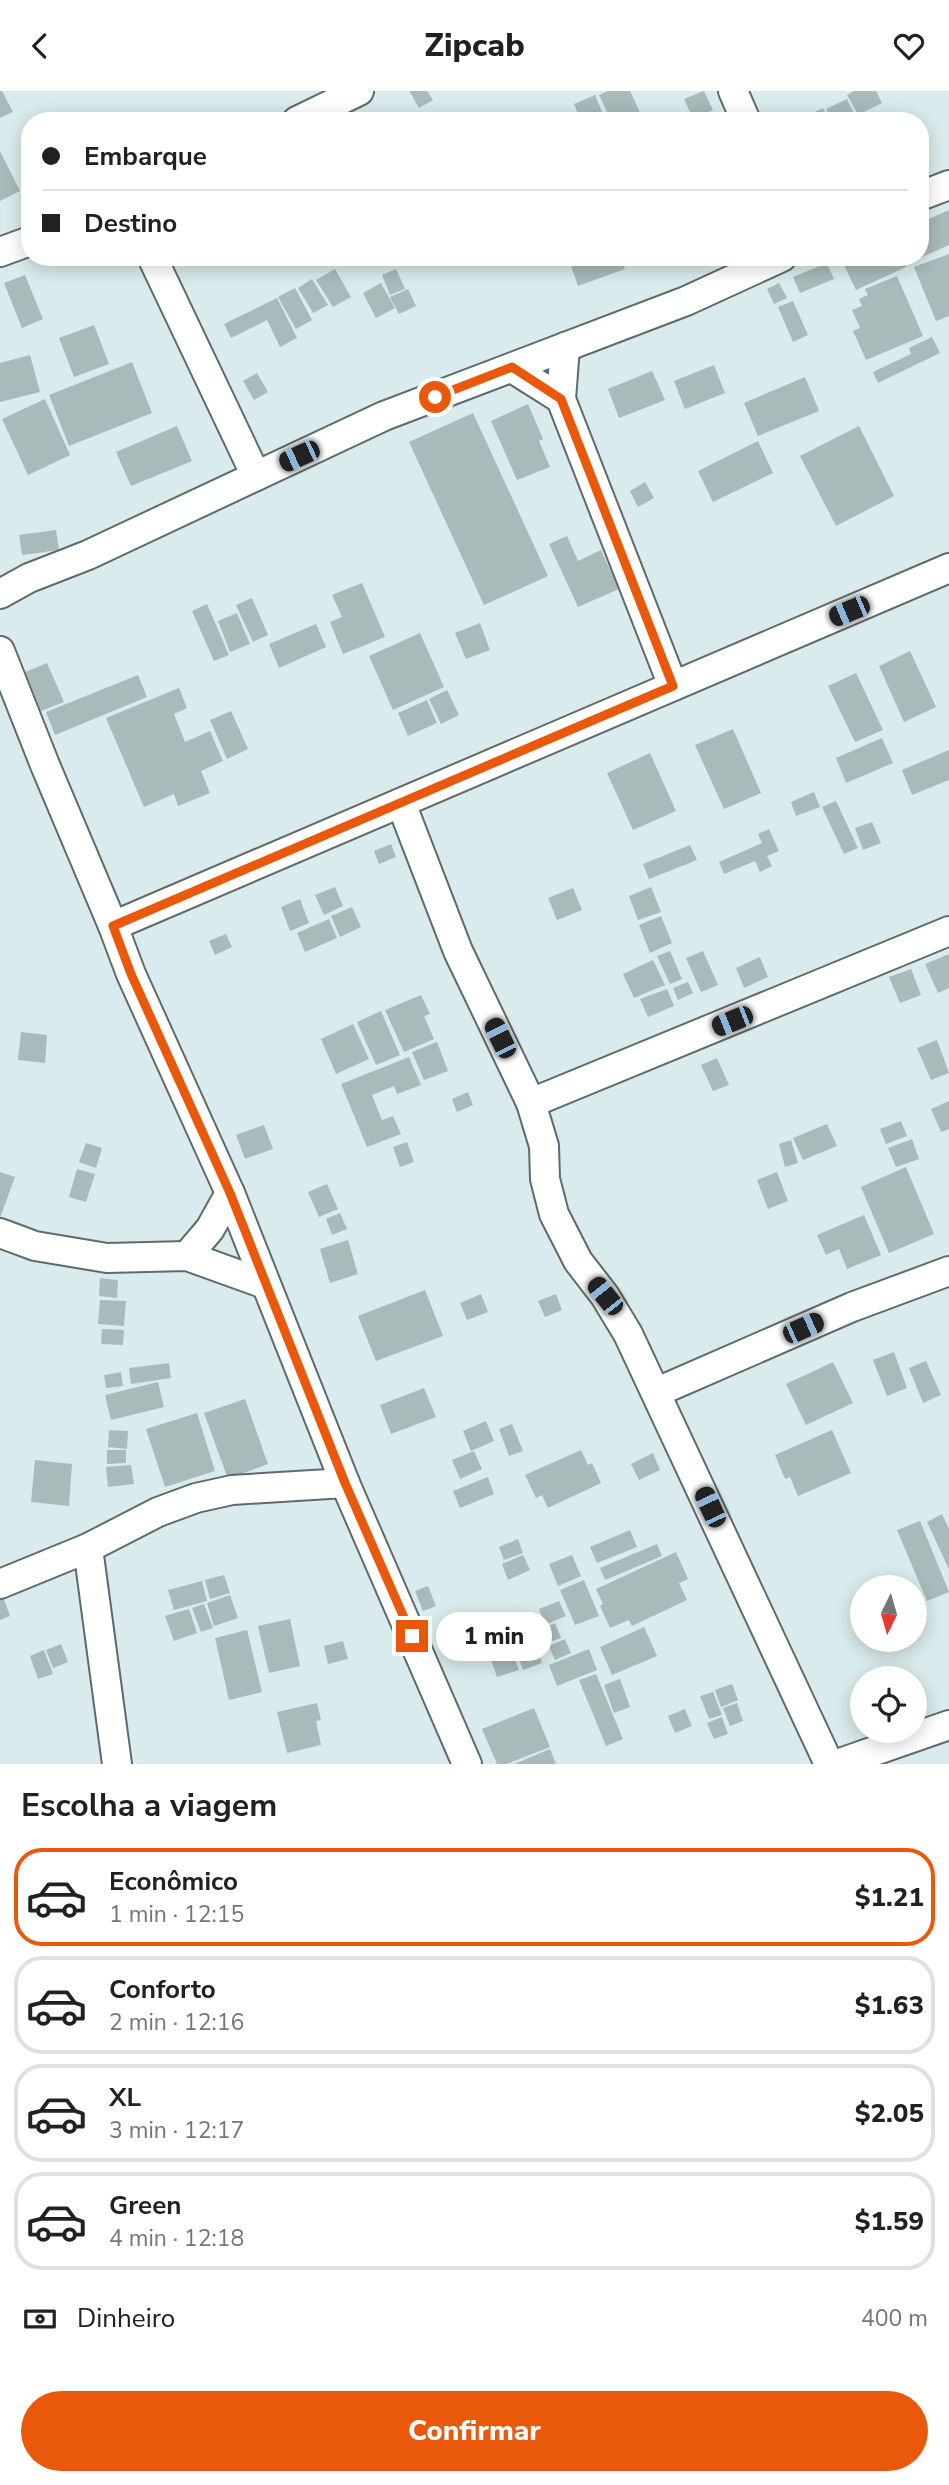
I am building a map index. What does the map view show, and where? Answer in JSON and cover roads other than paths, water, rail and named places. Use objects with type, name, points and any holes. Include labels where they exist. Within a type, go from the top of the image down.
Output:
[{"type":"street","points":[[316,112],[359,91]]},
{"type":"street","points":[[733,91],[742,112]]},
{"type":"street","points":[[929,193],[949,185]]},
{"type":"street","points":[[0,252],[21,244]]},
{"type":"street","points":[[156,266],[256,476]]},
{"type":"street","points":[[0,594],[29,578],[88,555],[384,416],[686,301],[762,266]]},
{"type":"street","points":[[565,347],[561,399],[673,686]]},
{"type":"street","points":[[512,367],[561,399]]},
{"type":"street","points":[[113,926],[949,568]]},
{"type":"street","points":[[0,651],[131,974],[230,1193],[345,1483],[467,1764]]},
{"type":"street","points":[[401,803],[458,951],[531,1103],[544,1146],[545,1179],[554,1214],[578,1261],[605,1296],[628,1334],[829,1764]]},
{"type":"street","points":[[531,1103],[949,931]]},
{"type":"street","points":[[187,1256],[210,1229],[230,1193]]},
{"type":"street","points":[[0,1233],[35,1246],[107,1258],[187,1256],[265,1284]]},
{"type":"street","points":[[657,1392],[852,1307],[949,1271]]},
{"type":"street","points":[[0,1584],[88,1548],[158,1512],[196,1498],[232,1490],[345,1483]]},
{"type":"street","points":[[88,1548],[117,1764]]},
{"type":"street","points":[[837,1764],[949,1725]]}]
